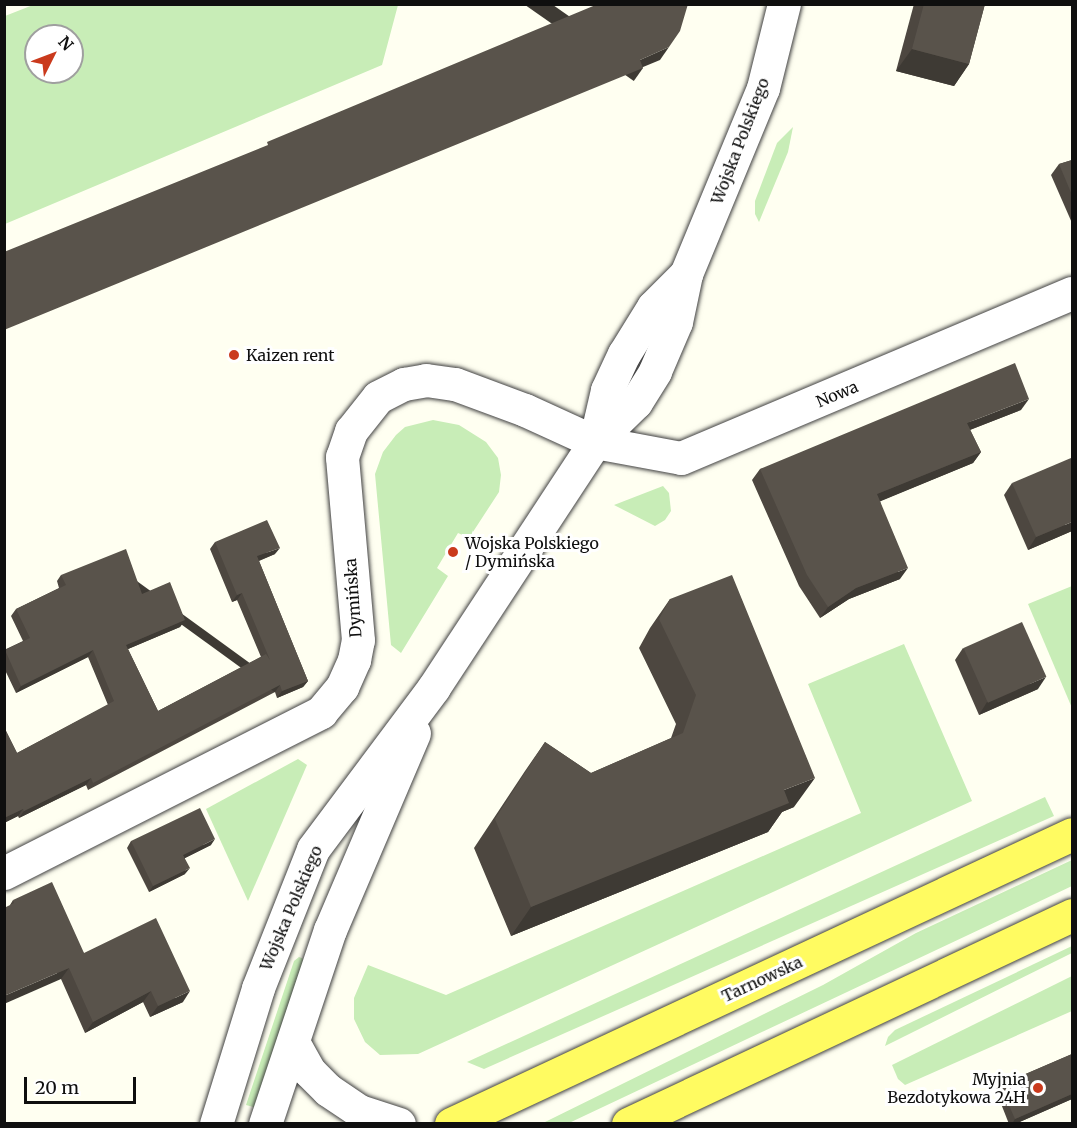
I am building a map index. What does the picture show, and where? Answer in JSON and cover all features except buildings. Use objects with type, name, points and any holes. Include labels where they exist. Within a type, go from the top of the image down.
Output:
[{"type":"main road","name":"Tarnowska","points":[[451,1124],[1072,834]]},
{"type":"main road","points":[[628,1124],[1072,915]]},
{"type":"street","name":"Wojska Polskiego","points":[[216,1124],[258,988],[313,849],[434,687],[595,442],[636,402],[655,371],[676,322],[686,274],[763,88],[784,4]]},
{"type":"street","name":"Nowa","points":[[595,442],[681,458],[1072,293]]},
{"type":"street","name":"Dymińska","points":[[4,873],[321,712],[337,694],[354,660],[358,640],[342,457],[351,431],[378,397],[404,384],[426,380],[455,384],[525,410],[595,442]]},
{"type":"street","name":"Wojska Polskiego","points":[[265,1124],[330,930],[434,687]]},
{"type":"street","points":[[293,1042],[309,1071],[328,1090],[359,1111],[399,1124]]},
{"type":"green space","points":[[33,4],[398,5],[382,65],[5,224],[5,16]]},
{"type":"green space","points":[[793,127],[788,152],[759,222],[755,214],[755,201],[777,143]]},
{"type":"green space","points":[[433,420],[459,425],[486,442],[498,458],[501,475],[499,492],[469,538],[458,533],[437,568],[448,576],[401,653],[391,645],[375,474],[383,452],[396,435],[405,427]]},
{"type":"green space","points":[[663,486],[669,493],[671,511],[665,520],[655,526],[614,505]]},
{"type":"green space","points":[[1072,586],[1072,708],[1028,604]]},
{"type":"green space","points":[[904,644],[972,801],[418,1054],[380,1055],[365,1042],[354,1019],[354,998],[368,965],[446,995],[861,813],[808,684]]},
{"type":"green space","points":[[298,759],[307,765],[248,901],[206,809]]},
{"type":"green space","points":[[1045,797],[1054,816],[484,1069],[467,1062]]},
{"type":"green space","points":[[1072,860],[1072,886],[569,1123],[543,1123],[823,985],[916,933]]},
{"type":"green space","points":[[1072,946],[1072,953],[885,1046],[888,1037],[895,1030]]},
{"type":"green space","points":[[299,957],[304,959],[257,1108],[246,1105],[294,961]]},
{"type":"green space","points":[[1072,976],[1072,1011],[905,1085],[898,1079],[892,1065]]},
{"type":"place","name":"Kaizen rent","points":[[234,355]]},
{"type":"place","name":"Wojska Polskiego / Dymińska","points":[[453,552]]},
{"type":"place","name":"Myjnia Bezdotykowa 24H","points":[[1038,1088]]}]
